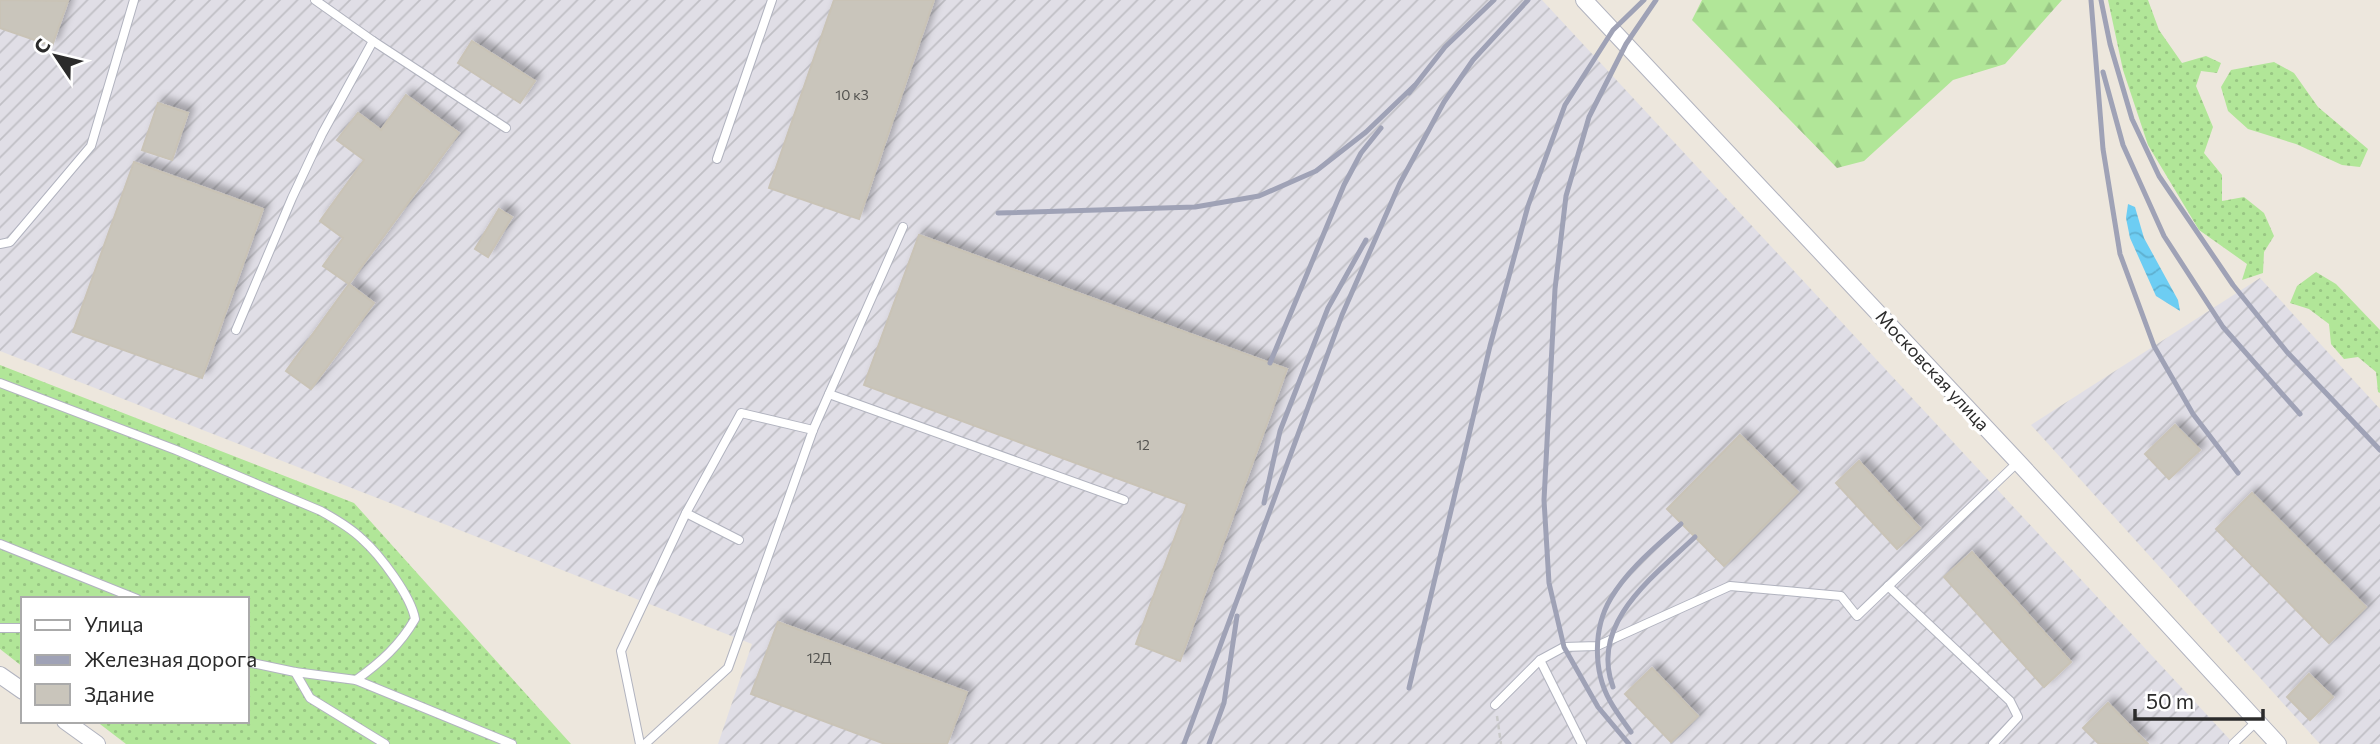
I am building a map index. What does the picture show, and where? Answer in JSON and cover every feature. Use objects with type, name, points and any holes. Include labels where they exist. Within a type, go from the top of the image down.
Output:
[{"type":"street","name":"Московская улица","points":[[1584,0],[2018,462],[2278,744]]},
{"type":"street","points":[[0,675],[21,690]]},
{"type":"street","points":[[68,723],[97,744]]},
{"type":"lane","points":[[0,244],[10,242],[92,146],[134,0]]},
{"type":"lane","points":[[315,0],[506,128]]},
{"type":"lane","points":[[718,159],[772,0]]},
{"type":"lane","points":[[236,330],[322,134],[373,41]]},
{"type":"lane","points":[[813,430],[741,413],[686,513],[621,651],[642,744],[728,668],[813,430],[903,227]]},
{"type":"lane","points":[[0,383],[176,450],[321,511],[363,540],[405,593],[413,607],[415,620],[402,641],[377,665],[356,680]]},
{"type":"lane","points":[[829,394],[1124,500]]},
{"type":"lane","points":[[1495,705],[1540,660],[1564,647],[1597,646],[1730,586],[1841,596],[1857,616],[2018,462]]},
{"type":"lane","points":[[686,513],[739,540]]},
{"type":"lane","points":[[0,544],[132,597]]},
{"type":"lane","points":[[1888,586],[2010,701],[2018,717],[1993,744]]},
{"type":"lane","points":[[0,628],[21,628]]},
{"type":"lane","points":[[1540,660],[1582,744]]},
{"type":"lane","points":[[248,662],[356,680],[512,744]]},
{"type":"lane","points":[[295,672],[310,698],[384,744]]},
{"type":"lane","points":[[2233,744],[2257,721]]},
{"type":"path","points":[[1495,705],[1501,744]]},
{"type":"shaded area","points":[[0,0],[1542,0],[2234,744],[718,744],[752,644],[0,351]]},
{"type":"shaded area","points":[[2260,278],[2380,409],[2380,744],[2320,744],[2031,425]]},
{"type":"green space","points":[[1702,0],[2062,0],[2005,64],[1953,80],[1864,161],[1837,168],[1692,20]]},
{"type":"green space","points":[[2108,0],[2148,0],[2159,30],[2182,63],[2206,56],[2221,63],[2217,73],[2201,71],[2196,86],[2213,127],[2204,153],[2222,175],[2222,201],[2244,197],[2264,213],[2274,236],[2264,252],[2263,273],[2242,280],[2247,264],[2199,230],[2148,145],[2123,70]]},
{"type":"green space","points":[[2274,62],[2294,73],[2318,107],[2368,149],[2360,167],[2342,165],[2296,144],[2248,129],[2228,111],[2221,87],[2231,70]]},
{"type":"green space","points":[[2316,272],[2336,284],[2380,330],[2380,393],[2376,372],[2358,357],[2344,359],[2331,344],[2329,324],[2309,309],[2290,303],[2297,286]]},
{"type":"green space","points":[[0,365],[354,503],[571,744],[126,744],[99,723],[248,723],[248,597],[21,597],[21,665],[0,649]]},
{"type":"water","points":[[2128,204],[2135,207],[2144,238],[2178,300],[2180,311],[2156,296],[2130,238],[2126,218]]},
{"type":"building","points":[[0,0],[68,1],[52,46],[0,28]]},
{"type":"building","points":[[834,0],[934,0],[859,219],[769,188]]},
{"type":"building","points":[[472,41],[535,81],[520,103],[458,63]]},
{"type":"building","points":[[406,95],[459,133],[349,284],[323,266],[343,238],[320,221],[364,160],[337,140],[358,113],[381,130]]},
{"type":"building","points":[[158,103],[188,113],[172,160],[142,150]]},
{"type":"building","points":[[134,162],[263,209],[202,378],[73,332]]},
{"type":"building","points":[[499,209],[512,217],[488,257],[475,249]]},
{"type":"building","points":[[919,235],[1287,369],[1180,661],[1136,644],[1187,504],[864,385]]},
{"type":"building","points":[[349,284],[374,303],[311,389],[286,371]]},
{"type":"building","points":[[2175,425],[2200,450],[2169,479],[2145,454]]},
{"type":"building","points":[[1740,435],[1798,492],[1724,566],[1667,509]]},
{"type":"building","points":[[1859,461],[1920,528],[1897,549],[1836,483]]},
{"type":"building","points":[[2252,493],[2366,607],[2329,643],[2216,529]]},
{"type":"building","points":[[1972,552],[2071,662],[2044,687],[1944,577]]},
{"type":"building","points":[[778,622],[967,692],[947,744],[885,744],[751,694]]},
{"type":"building","points":[[1652,668],[1698,716],[1671,742],[1625,694]]},
{"type":"building","points":[[2309,674],[2333,697],[2310,720],[2287,697]]},
{"type":"building","points":[[2108,703],[2148,744],[2099,744],[2083,728]]},
{"type":"railway","points":[[1409,93],[1445,47],[1494,0]]},
{"type":"railway","points":[[1184,744],[1342,315],[1400,183],[1444,102],[1473,60],[1528,0]]},
{"type":"railway","points":[[1409,688],[1490,346],[1528,206],[1565,105],[1613,30],[1644,0]]},
{"type":"railway","points":[[1629,744],[1598,707],[1564,647],[1549,583],[1544,500],[1555,289],[1566,196],[1589,117],[1626,44],[1656,0]]},
{"type":"railway","points":[[2091,0],[2103,149],[2120,254],[2154,346],[2193,414],[2238,473]]},
{"type":"railway","points":[[2101,0],[2110,44],[2132,119],[2159,176],[2233,285],[2287,352],[2380,450]]},
{"type":"railway","points":[[2103,72],[2123,145],[2164,236],[2223,327],[2300,414]]},
{"type":"railway","points":[[998,213],[1195,207],[1259,196],[1316,171],[1366,132],[1414,86]]},
{"type":"railway","points":[[1270,363],[1344,185],[1361,153],[1381,128]]},
{"type":"railway","points":[[1264,503],[1280,431],[1328,308],[1366,240]]},
{"type":"railway","points":[[1631,732],[1610,701],[1600,676],[1597,650],[1601,623],[1611,598],[1626,577],[1681,524]]},
{"type":"railway","points":[[1613,687],[1608,664],[1610,642],[1618,622],[1645,585],[1695,537]]},
{"type":"railway","points":[[1209,744],[1224,703],[1237,616]]}]
